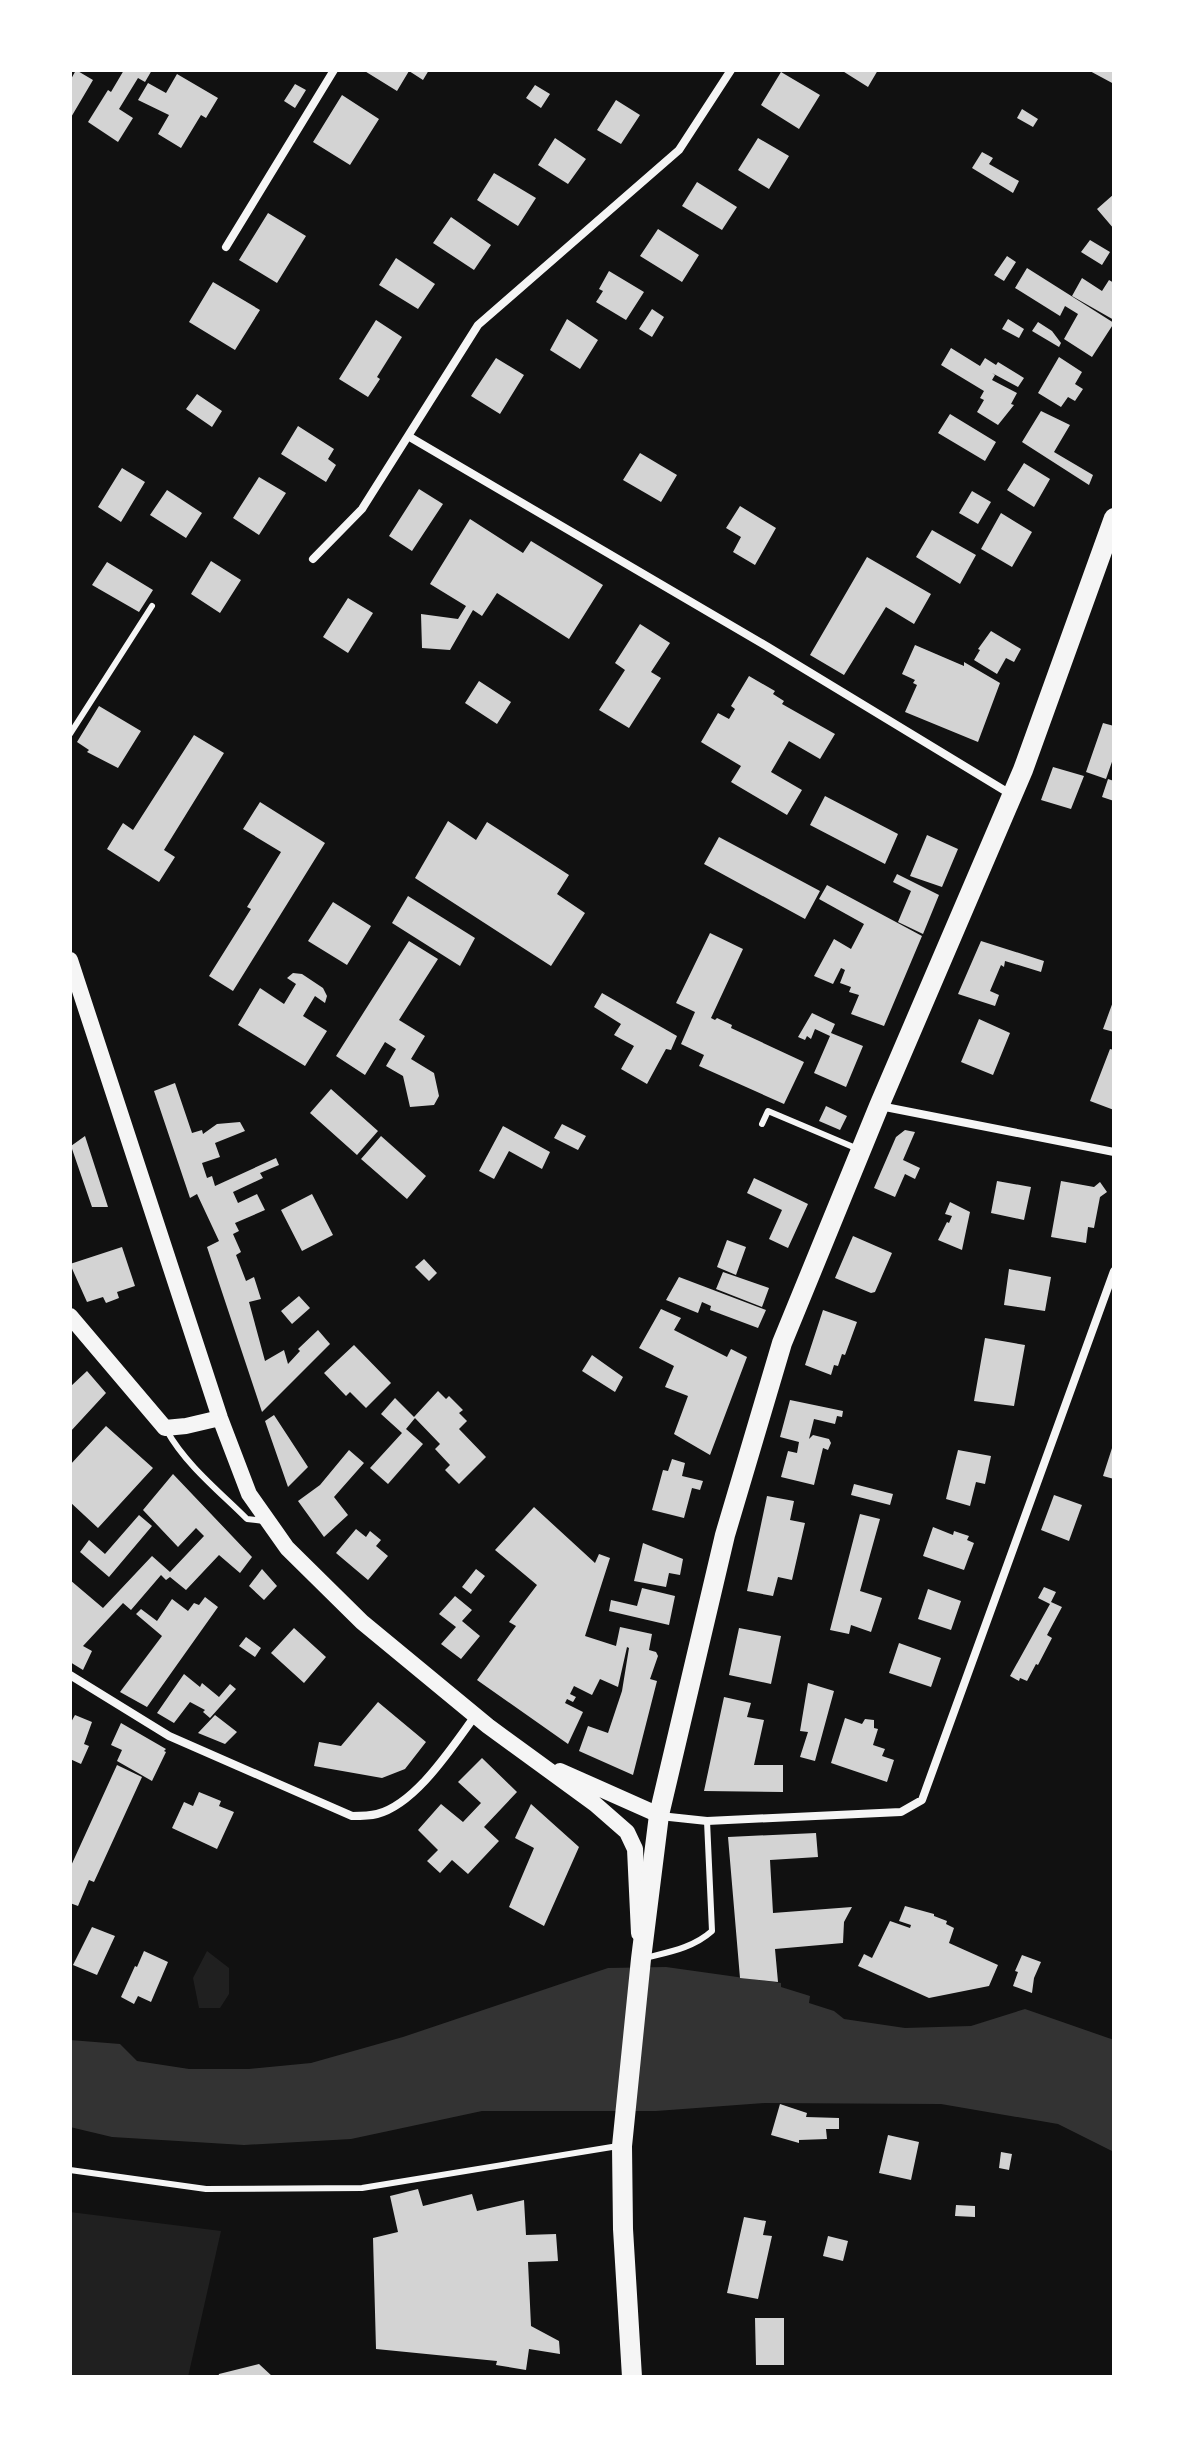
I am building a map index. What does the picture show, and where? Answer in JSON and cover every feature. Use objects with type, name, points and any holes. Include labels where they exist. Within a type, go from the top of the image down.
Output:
[{"type":"main road","points":[[632,2377],[623,2229],[622,2146],[641,1959],[659,1815],[725,1535],[782,1343],[1012,795],[1114,518]]},
{"type":"main road","points":[[70,960],[220,1418],[249,1494],[287,1548],[362,1622],[475,1716],[595,1804],[627,1832],[635,1849],[641,1959]]},
{"type":"main road","points":[[70,1316],[165,1428],[220,1418]]},
{"type":"main road","points":[[529,1758],[659,1815]]},
{"type":"main road","points":[[595,1804],[659,1815]]},
{"type":"street","points":[[226,247],[334,70]]},
{"type":"street","points":[[313,559],[362,509],[478,325],[679,150],[731,70]]},
{"type":"street","points":[[408,436],[768,647],[1012,795]]},
{"type":"street","points":[[879,1106],[1114,1152]]},
{"type":"street","points":[[659,1815],[707,1821],[901,1812],[922,1800],[1114,1271]]},
{"type":"street","points":[[70,1675],[169,1736],[352,1816],[377,1815],[414,1793],[475,1716]]},
{"type":"lane","points":[[70,734],[152,606]]},
{"type":"lane","points":[[762,1124],[768,1111],[861,1150]]},
{"type":"lane","points":[[165,1428],[174,1443],[247,1519],[268,1521]]},
{"type":"lane","points":[[641,1959],[701,1941],[712,1931],[707,1821]]},
{"type":"lane","points":[[70,2170],[206,2189],[362,2188],[622,2146]]},
{"type":"shaded area","points":[[207,1951],[229,1968],[229,1994],[220,2008],[199,2008],[193,1978]]},
{"type":"shaded area","points":[[666,1967],[781,1983],[781,1987],[810,1996],[809,2003],[834,2011],[844,2019],[905,2028],[971,2026],[1025,2009],[1114,2040],[1114,2152],[1058,2124],[941,2104],[765,2103],[656,2111],[482,2111],[351,2139],[244,2145],[112,2137],[70,2127],[70,2040],[120,2044],[137,2061],[189,2069],[249,2069],[311,2063],[403,2037],[608,1968]]},
{"type":"shaded area","points":[[70,2212],[221,2231],[188,2377],[70,2377]]},
{"type":"building","points":[[76,70],[93,80],[70,119],[70,81]]},
{"type":"building","points":[[124,70],[152,70],[145,82],[138,78],[119,109],[133,118],[118,142],[88,122]]},
{"type":"building","points":[[363,70],[429,70],[423,80],[409,71],[397,91]]},
{"type":"building","points":[[841,70],[878,70],[868,87]]},
{"type":"building","points":[[1088,70],[1114,70],[1114,84]]},
{"type":"building","points":[[781,72],[820,95],[799,129],[761,105]]},
{"type":"building","points":[[177,74],[218,98],[206,118],[201,115],[181,148],[158,134],[169,115],[138,100],[148,83],[166,93]]},
{"type":"building","points":[[295,84],[306,90],[295,108],[284,101]]},
{"type":"building","points":[[535,85],[550,94],[541,108],[526,98]]},
{"type":"building","points":[[342,95],[379,119],[350,165],[313,142]]},
{"type":"building","points":[[616,100],[640,115],[621,144],[597,130]]},
{"type":"building","points":[[1022,109],[1038,119],[1033,127],[1017,118]]},
{"type":"building","points":[[555,138],[586,159],[568,184],[538,165]]},
{"type":"building","points":[[758,138],[789,156],[769,189],[738,170]]},
{"type":"building","points":[[982,152],[993,158],[989,164],[1019,181],[1013,193],[972,168]]},
{"type":"building","points":[[494,173],[536,198],[518,226],[477,200]]},
{"type":"building","points":[[697,182],[737,207],[722,230],[682,206]]},
{"type":"building","points":[[1114,194],[1114,229],[1097,209]]},
{"type":"building","points":[[268,213],[306,236],[277,283],[239,260]]},
{"type":"building","points":[[451,217],[491,245],[474,270],[433,243]]},
{"type":"building","points":[[658,229],[699,255],[682,282],[640,256]]},
{"type":"building","points":[[1090,240],[1110,252],[1102,265],[1081,252]]},
{"type":"building","points":[[1007,256],[1016,262],[1004,281],[994,275]]},
{"type":"building","points":[[396,258],[435,284],[418,309],[379,285]]},
{"type":"building","points":[[1027,268],[1114,323],[1092,357],[1064,339],[1078,314],[1065,306],[1060,316],[1015,288]]},
{"type":"building","points":[[609,271],[644,292],[626,320],[596,302]]},
{"type":"building","points":[[1082,278],[1102,291],[1109,280],[1114,283],[1114,320],[1072,296]]},
{"type":"building","points":[[213,282],[260,310],[235,350],[189,322]]},
{"type":"building","points":[[652,309],[664,317],[652,337],[639,329]]},
{"type":"building","points":[[567,319],[598,340],[580,369],[550,350]]},
{"type":"building","points":[[1008,319],[1024,329],[1019,338],[1002,329]]},
{"type":"building","points":[[376,320],[402,337],[368,397],[339,379]]},
{"type":"building","points":[[1038,322],[1052,331],[1061,343],[1059,347],[1032,331]]},
{"type":"building","points":[[951,348],[980,366],[985,358],[1024,378],[1018,387],[992,373],[995,375],[992,380],[1017,393],[1011,404],[1014,405],[998,425],[977,412],[984,400],[980,398],[984,391],[941,365]]},
{"type":"building","points":[[1059,357],[1082,372],[1075,384],[1083,389],[1075,401],[1068,397],[1061,407],[1038,393]]},
{"type":"building","points":[[496,358],[524,375],[500,414],[471,396]]},
{"type":"building","points":[[197,394],[222,411],[212,427],[186,409]]},
{"type":"building","points":[[1041,411],[1070,425],[1054,452],[1093,475],[1089,485],[1022,442]]},
{"type":"building","points":[[950,414],[996,442],[985,461],[938,433]]},
{"type":"building","points":[[298,426],[334,449],[328,459],[336,465],[326,482],[281,454]]},
{"type":"building","points":[[640,453],[677,475],[661,502],[623,480]]},
{"type":"building","points":[[1024,463],[1050,479],[1034,507],[1007,490]]},
{"type":"building","points":[[122,468],[145,482],[121,522],[98,507]]},
{"type":"building","points":[[259,477],[286,493],[259,535],[233,518]]},
{"type":"building","points":[[419,489],[443,504],[412,551],[389,536]]},
{"type":"building","points":[[167,490],[202,513],[186,538],[150,515]]},
{"type":"building","points":[[972,491],[991,502],[978,524],[959,513]]},
{"type":"building","points":[[740,506],[776,528],[755,565],[733,552],[741,537],[726,528]]},
{"type":"building","points":[[1001,513],[1032,532],[1012,567],[981,549]]},
{"type":"building","points":[[470,519],[523,553],[531,541],[603,585],[569,639],[497,593],[482,616],[473,610],[450,650],[422,648],[421,614],[458,619],[466,606],[430,584]]},
{"type":"building","points":[[932,530],[976,555],[960,584],[916,557]]},
{"type":"building","points":[[867,557],[931,594],[914,624],[886,607],[844,675],[810,655]]},
{"type":"building","points":[[211,561],[241,580],[220,613],[191,594]]},
{"type":"building","points":[[107,562],[153,590],[139,612],[92,585]]},
{"type":"building","points":[[348,598],[373,613],[348,653],[323,637]]},
{"type":"building","points":[[640,624],[670,643],[651,672],[661,678],[629,728],[599,710],[625,670],[615,663]]},
{"type":"building","points":[[991,631],[1021,649],[1014,662],[1006,658],[997,674],[974,660]]},
{"type":"building","points":[[915,645],[964,666],[964,662],[1000,683],[978,742],[905,712],[917,685],[913,683],[915,680],[902,674]]},
{"type":"building","points":[[749,676],[775,691],[773,694],[784,701],[782,704],[835,734],[820,759],[789,741],[771,772],[802,790],[787,815],[731,782],[741,766],[701,742],[718,713],[729,719],[735,709],[731,706]]},
{"type":"building","points":[[479,681],[511,702],[497,724],[465,703]]},
{"type":"building","points":[[99,706],[141,731],[118,768],[87,752],[89,750],[77,742]]},
{"type":"building","points":[[1103,723],[1114,726],[1114,756],[1106,779],[1086,772]]},
{"type":"building","points":[[194,735],[224,753],[164,850],[175,857],[159,882],[107,849],[123,823],[133,830]]},
{"type":"building","points":[[1053,767],[1084,776],[1071,809],[1041,800]]},
{"type":"building","points":[[1108,779],[1114,781],[1114,801],[1102,797]]},
{"type":"building","points":[[825,796],[898,834],[885,864],[810,825]]},
{"type":"building","points":[[260,802],[325,843],[233,991],[209,976],[251,909],[247,907],[281,852],[243,829]]},
{"type":"building","points":[[448,821],[476,840],[487,822],[569,875],[557,894],[585,913],[551,966],[415,878]]},
{"type":"building","points":[[927,835],[958,849],[942,887],[910,876]]},
{"type":"building","points":[[719,837],[820,891],[805,919],[704,864]]},
{"type":"building","points":[[897,874],[939,895],[923,934],[898,922],[911,891],[893,882]]},
{"type":"building","points":[[827,885],[922,936],[884,1026],[851,1014],[859,995],[849,992],[851,987],[840,983],[845,970],[841,968],[833,984],[814,976],[834,939],[851,949],[864,924],[819,899]]},
{"type":"building","points":[[408,896],[475,938],[460,966],[392,923]]},
{"type":"building","points":[[333,902],[371,926],[347,965],[308,941]]},
{"type":"building","points":[[710,933],[743,949],[711,1018],[732,1025],[731,1028],[804,1062],[784,1104],[699,1066],[704,1055],[681,1044],[695,1012],[676,1003]]},
{"type":"building","points":[[409,941],[438,959],[399,1020],[425,1036],[411,1059],[434,1073],[439,1096],[434,1105],[410,1107],[403,1076],[386,1066],[396,1049],[385,1042],[365,1075],[336,1056]]},
{"type":"building","points":[[981,941],[1044,961],[1041,972],[1005,961],[990,991],[999,995],[995,1006],[958,994]]},
{"type":"building","points":[[293,973],[302,974],[323,988],[327,996],[325,1003],[315,996],[303,1016],[327,1031],[305,1066],[238,1025],[260,988],[284,1004],[296,984],[287,978]]},
{"type":"building","points":[[602,993],[677,1036],[671,1050],[666,1049],[647,1084],[621,1069],[634,1046],[614,1035],[621,1024],[594,1007]]},
{"type":"building","points":[[1114,999],[1114,1032],[1103,1029]]},
{"type":"building","points":[[812,1013],[835,1024],[831,1033],[863,1046],[846,1087],[814,1073],[830,1036],[815,1029],[811,1039],[798,1037]]},
{"type":"building","points":[[979,1019],[1010,1033],[993,1075],[961,1062]]},
{"type":"building","points":[[1110,1049],[1114,1050],[1114,1110],[1090,1101]]},
{"type":"building","points":[[175,1083],[192,1133],[202,1130],[203,1134],[217,1124],[240,1122],[245,1131],[215,1143],[220,1157],[202,1163],[207,1178],[212,1176],[215,1186],[276,1158],[279,1165],[260,1173],[263,1178],[233,1192],[238,1203],[257,1194],[265,1210],[235,1223],[239,1231],[233,1234],[241,1252],[236,1255],[246,1281],[254,1277],[261,1299],[249,1302],[265,1361],[284,1350],[288,1364],[300,1351],[298,1349],[318,1330],[330,1344],[262,1412],[207,1247],[219,1241],[197,1194],[190,1198],[154,1091]]},
{"type":"building","points":[[331,1089],[378,1131],[357,1155],[310,1113]]},
{"type":"building","points":[[826,1106],[847,1116],[840,1130],[819,1121]]},
{"type":"building","points":[[562,1124],[586,1136],[578,1150],[554,1138]]},
{"type":"building","points":[[503,1126],[550,1152],[542,1169],[509,1151],[494,1179],[479,1171]]},
{"type":"building","points":[[905,1130],[915,1132],[903,1160],[920,1168],[915,1179],[905,1174],[895,1197],[874,1188],[896,1137]]},
{"type":"building","points":[[85,1136],[108,1207],[92,1207],[71,1146]]},
{"type":"building","points":[[381,1136],[426,1176],[407,1199],[361,1159]]},
{"type":"building","points":[[754,1178],[808,1204],[788,1248],[769,1239],[782,1210],[747,1193]]},
{"type":"building","points":[[997,1181],[1031,1187],[1024,1220],[991,1213]]},
{"type":"building","points":[[1061,1181],[1094,1187],[1100,1182],[1107,1192],[1100,1197],[1094,1228],[1088,1227],[1086,1243],[1051,1237]]},
{"type":"building","points":[[312,1194],[333,1235],[302,1251],[281,1210]]},
{"type":"building","points":[[950,1202],[970,1212],[962,1250],[938,1240],[952,1216],[945,1214]]},
{"type":"building","points":[[853,1236],[892,1253],[875,1292],[835,1278]]},
{"type":"building","points":[[727,1240],[746,1247],[736,1275],[717,1267]]},
{"type":"building","points":[[122,1247],[135,1286],[117,1292],[119,1298],[106,1303],[103,1297],[87,1302],[70,1264]]},
{"type":"building","points":[[424,1259],[437,1273],[429,1281],[415,1267]]},
{"type":"building","points":[[1009,1269],[1051,1277],[1045,1311],[1004,1305]]},
{"type":"building","points":[[723,1272],[769,1288],[762,1307],[716,1289]]},
{"type":"building","points":[[679,1277],[766,1310],[758,1328],[710,1310],[711,1306],[702,1302],[698,1313],[666,1300]]},
{"type":"building","points":[[299,1296],[310,1308],[292,1324],[281,1311]]},
{"type":"building","points":[[661,1309],[681,1318],[674,1330],[727,1357],[731,1349],[747,1357],[710,1455],[674,1434],[688,1396],[665,1387],[674,1366],[639,1348]]},
{"type":"building","points":[[823,1310],[857,1322],[845,1355],[842,1354],[838,1366],[834,1365],[831,1375],[805,1365]]},
{"type":"building","points":[[985,1338],[1025,1345],[1014,1406],[974,1401]]},
{"type":"building","points":[[354,1345],[391,1383],[366,1408],[350,1392],[346,1396],[324,1373]]},
{"type":"building","points":[[592,1355],[623,1377],[615,1392],[582,1371]]},
{"type":"building","points":[[87,1371],[106,1393],[70,1432],[70,1387]]},
{"type":"building","points":[[438,1391],[446,1399],[449,1396],[463,1410],[459,1413],[467,1421],[459,1429],[486,1457],[459,1484],[445,1470],[450,1465],[435,1449],[440,1444],[414,1417]]},
{"type":"building","points":[[395,1398],[415,1418],[406,1429],[423,1444],[388,1484],[370,1468],[402,1433],[381,1414]]},
{"type":"building","points":[[790,1400],[843,1411],[842,1417],[837,1416],[835,1424],[814,1419],[809,1439],[813,1435],[829,1439],[831,1443],[828,1450],[823,1448],[814,1485],[781,1477],[788,1451],[797,1453],[799,1442],[780,1437]]},
{"type":"building","points":[[274,1415],[308,1467],[288,1487],[265,1421]]},
{"type":"building","points":[[106,1426],[153,1468],[98,1528],[70,1502],[70,1465]]},
{"type":"building","points":[[1114,1445],[1114,1479],[1103,1476]]},
{"type":"building","points":[[349,1450],[364,1463],[334,1497],[348,1515],[324,1537],[298,1501],[320,1485]]},
{"type":"building","points":[[958,1450],[991,1456],[985,1484],[976,1482],[970,1506],[946,1499]]},
{"type":"building","points":[[672,1459],[685,1463],[682,1476],[703,1481],[700,1490],[692,1488],[684,1518],[652,1510],[663,1470],[668,1471]]},
{"type":"building","points":[[173,1474],[252,1557],[240,1573],[219,1555],[186,1590],[170,1577],[166,1580],[161,1575],[131,1610],[123,1603],[83,1646],[92,1651],[83,1670],[70,1662],[70,1580],[103,1608],[152,1556],[170,1572],[204,1536],[196,1528],[178,1547],[143,1510]]},
{"type":"building","points":[[854,1484],[893,1494],[890,1505],[851,1495]]},
{"type":"building","points":[[1054,1495],[1082,1505],[1069,1541],[1041,1530]]},
{"type":"building","points":[[767,1496],[794,1501],[790,1520],[805,1523],[792,1580],[778,1577],[773,1596],[747,1591]]},
{"type":"building","points":[[534,1507],[595,1563],[599,1554],[610,1558],[585,1636],[616,1646],[620,1627],[652,1634],[649,1650],[658,1656],[650,1679],[657,1681],[633,1775],[579,1751],[588,1726],[608,1733],[622,1691],[629,1648],[618,1687],[600,1679],[592,1695],[574,1686],[570,1694],[576,1697],[573,1702],[567,1699],[565,1703],[583,1712],[568,1744],[477,1680],[516,1626],[509,1622],[537,1585],[495,1550]]},
{"type":"building","points":[[860,1514],[880,1519],[860,1591],[882,1598],[871,1632],[851,1625],[849,1634],[830,1630]]},
{"type":"building","points":[[139,1515],[152,1526],[109,1577],[80,1552],[89,1540],[105,1554]]},
{"type":"building","points":[[933,1527],[953,1535],[954,1531],[969,1536],[967,1540],[974,1543],[964,1570],[923,1556]]},
{"type":"building","points":[[356,1529],[366,1537],[370,1531],[381,1540],[376,1546],[388,1556],[368,1580],[336,1553]]},
{"type":"building","points":[[643,1543],[683,1559],[680,1575],[669,1573],[666,1587],[634,1581]]},
{"type":"building","points":[[262,1569],[277,1586],[264,1600],[249,1586]]},
{"type":"building","points":[[476,1569],[485,1576],[471,1594],[462,1587]]},
{"type":"building","points":[[1044,1587],[1056,1592],[1051,1602],[1062,1607],[1047,1635],[1052,1638],[1038,1665],[1027,1681],[1020,1678],[1019,1681],[1010,1676],[1050,1604],[1038,1598]]},
{"type":"building","points":[[642,1588],[675,1596],[669,1625],[609,1611],[611,1600],[637,1606]]},
{"type":"building","points":[[928,1589],[961,1601],[951,1630],[918,1619]]},
{"type":"building","points":[[455,1596],[472,1610],[462,1621],[480,1636],[461,1659],[441,1644],[456,1627],[439,1614]]},
{"type":"building","points":[[205,1597],[218,1607],[147,1707],[120,1692],[162,1636],[136,1614],[141,1609],[157,1621],[172,1599],[188,1611]]},
{"type":"building","points":[[294,1628],[326,1657],[304,1683],[271,1653]]},
{"type":"building","points":[[739,1628],[781,1636],[771,1684],[729,1675]]},
{"type":"building","points":[[246,1637],[261,1648],[255,1657],[239,1646]]},
{"type":"building","points":[[899,1643],[941,1658],[931,1687],[889,1673]]},
{"type":"building","points":[[184,1674],[219,1697],[230,1684],[236,1689],[210,1718],[203,1712],[205,1710],[190,1702],[174,1723],[157,1713]]},
{"type":"building","points":[[808,1683],[834,1691],[815,1761],[800,1757],[808,1732],[800,1731]]},
{"type":"building","points":[[724,1697],[751,1703],[747,1717],[764,1720],[754,1765],[783,1765],[783,1792],[704,1791]]},
{"type":"building","points":[[378,1702],[426,1742],[405,1769],[382,1778],[314,1766],[319,1742],[341,1746]]},
{"type":"building","points":[[75,1715],[92,1722],[84,1744],[89,1746],[81,1764],[70,1759],[70,1724]]},
{"type":"building","points":[[215,1715],[237,1732],[225,1744],[198,1733]]},
{"type":"building","points":[[845,1718],[862,1724],[865,1719],[874,1720],[874,1728],[878,1729],[873,1745],[885,1749],[882,1756],[894,1760],[887,1782],[831,1763]]},
{"type":"building","points":[[121,1723],[166,1749],[152,1781],[117,1761],[122,1750],[111,1745]]},
{"type":"building","points":[[482,1758],[517,1792],[484,1827],[499,1841],[468,1874],[452,1860],[440,1873],[427,1861],[438,1850],[418,1830],[441,1804],[463,1822],[481,1803],[458,1782]]},
{"type":"building","points":[[117,1765],[142,1777],[94,1882],[89,1880],[78,1906],[70,1903],[70,1868]]},
{"type":"building","points":[[199,1792],[221,1801],[219,1806],[234,1812],[217,1849],[172,1828],[184,1802],[193,1806]]},
{"type":"building","points":[[531,1804],[579,1847],[544,1926],[509,1907],[534,1848],[515,1838]]},
{"type":"building","points":[[816,1833],[818,1857],[770,1860],[773,1913],[852,1907],[844,1922],[843,1943],[775,1949],[778,1982],[740,1978],[728,1837]]},
{"type":"building","points":[[905,1906],[947,1921],[946,1924],[954,1928],[949,1943],[998,1965],[989,1986],[929,1998],[858,1966],[864,1954],[872,1958],[890,1921],[910,1928],[911,1925],[899,1921]]},
{"type":"building","points":[[92,1927],[115,1936],[97,1975],[73,1965]]},
{"type":"building","points":[[144,1951],[168,1962],[151,2002],[138,1996],[134,2004],[121,1997]]},
{"type":"building","points":[[1022,1955],[1041,1962],[1032,1993],[1013,1986]]},
{"type":"building","points":[[780,2104],[807,2113],[806,2117],[839,2118],[839,2129],[826,2129],[827,2139],[799,2140],[799,2143],[771,2135]]},
{"type":"building","points":[[888,2135],[919,2142],[911,2180],[879,2173]]},
{"type":"building","points":[[1001,2152],[1012,2154],[1009,2170],[999,2168]]},
{"type":"building","points":[[418,2189],[423,2206],[472,2194],[477,2211],[524,2200],[526,2235],[556,2234],[558,2261],[528,2262],[531,2326],[559,2341],[560,2354],[529,2349],[526,2370],[496,2365],[497,2361],[376,2349],[373,2238],[398,2232],[390,2196]]},
{"type":"building","points":[[956,2205],[975,2206],[975,2217],[955,2216]]},
{"type":"building","points":[[744,2217],[766,2221],[763,2235],[772,2236],[758,2299],[727,2293]]},
{"type":"building","points":[[828,2236],[848,2241],[843,2261],[823,2256]]},
{"type":"building","points":[[755,2318],[784,2318],[784,2365],[756,2365]]},
{"type":"building","points":[[259,2364],[273,2377],[218,2377],[219,2374]]}]
